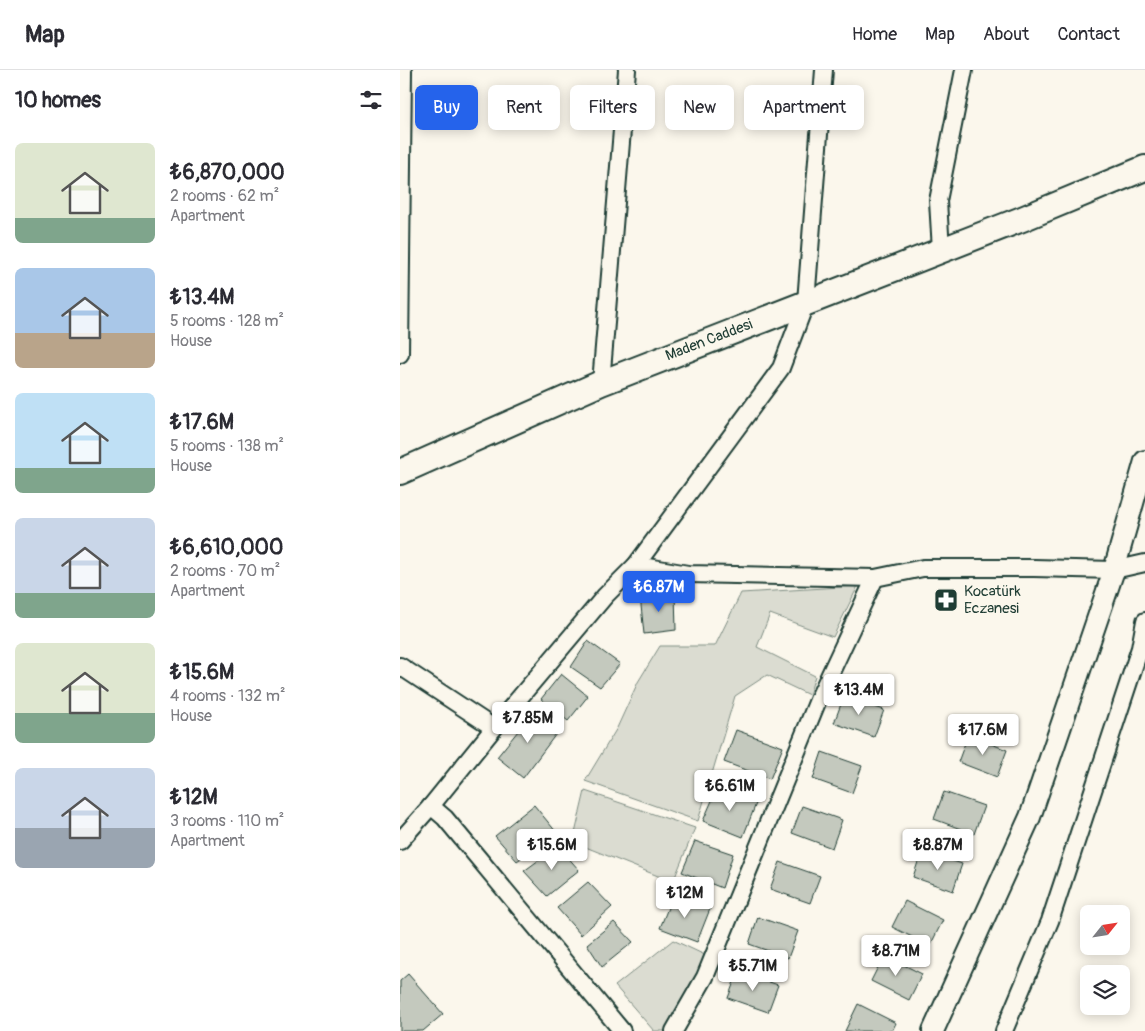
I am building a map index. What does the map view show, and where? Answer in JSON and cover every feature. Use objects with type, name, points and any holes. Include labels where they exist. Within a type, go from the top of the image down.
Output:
[{"type":"main road","name":"Maden Caddesi","points":[[400,472],[601,383],[1022,219],[1145,168]]},
{"type":"main road","name":"Maden Caddesi","points":[[1022,219],[1145,183]]},
{"type":"street","points":[[400,354],[403,70]]},
{"type":"street","points":[[601,383],[627,70]]},
{"type":"street","points":[[400,841],[605,596],[636,565],[781,368],[806,302],[824,70]]},
{"type":"street","points":[[941,250],[938,202],[964,70]]},
{"type":"street","points":[[933,1031],[1030,817],[1114,570],[1145,461]]},
{"type":"street","points":[[636,565],[688,574],[875,578],[923,568],[1114,570],[1145,563]]},
{"type":"street","points":[[674,1031],[705,977],[818,700],[875,578]]},
{"type":"street","points":[[1004,1031],[1050,921],[1142,649],[1145,621]]},
{"type":"street","points":[[400,666],[494,728]]},
{"type":"street","points":[[431,806],[445,818],[622,1031]]},
{"type":"shaded area","points":[[858,586],[833,637],[770,614],[757,647],[815,676],[809,695],[767,675],[735,696],[698,821],[585,781],[617,728],[638,682],[660,646],[715,646],[741,593]]},
{"type":"shaded area","points":[[585,791],[695,828],[673,882],[573,842]]},
{"type":"shaded area","points":[[673,940],[707,956],[668,1031],[654,1031],[615,986]]},
{"type":"building","points":[[675,593],[676,630],[644,634],[640,596]]},
{"type":"building","points":[[588,641],[620,664],[600,687],[571,667]]},
{"type":"building","points":[[561,674],[588,696],[568,721],[541,699]]},
{"type":"building","points":[[844,696],[884,710],[874,737],[834,723]]},
{"type":"building","points":[[535,710],[559,730],[523,778],[497,757]]},
{"type":"building","points":[[736,730],[783,747],[770,779],[724,762]]},
{"type":"building","points":[[968,735],[1007,750],[997,777],[958,762]]},
{"type":"building","points":[[822,752],[862,766],[852,793],[813,779]]},
{"type":"building","points":[[718,787],[757,801],[743,837],[703,821]]},
{"type":"building","points":[[944,792],[984,806],[974,834],[934,819]]},
{"type":"building","points":[[534,805],[557,833],[517,861],[495,836]]},
{"type":"building","points":[[802,806],[842,820],[832,848],[792,833]]},
{"type":"building","points":[[695,841],[733,854],[722,888],[682,872]]},
{"type":"building","points":[[558,846],[579,870],[547,896],[524,871]]},
{"type":"building","points":[[922,850],[962,864],[953,891],[913,877]]},
{"type":"building","points":[[780,862],[820,876],[810,903],[770,889]]},
{"type":"building","points":[[588,882],[612,907],[581,935],[557,908]]},
{"type":"building","points":[[673,895],[710,909],[697,942],[660,928]]},
{"type":"building","points":[[905,901],[943,920],[930,946],[892,927]]},
{"type":"building","points":[[758,917],[798,931],[788,958],[749,944]]},
{"type":"building","points":[[614,922],[633,942],[602,967],[587,944]]},
{"type":"building","points":[[884,955],[922,974],[909,1000],[871,981]]},
{"type":"building","points":[[738,971],[778,985],[768,1012],[728,998]]},
{"type":"building","points":[[408,974],[443,1014],[423,1031],[400,1031],[400,981]]},
{"type":"building","points":[[858,1004],[896,1023],[892,1031],[845,1031]]},
{"type":"place","name":"Kocatürk Eczanesi","points":[[946,600]]}]
